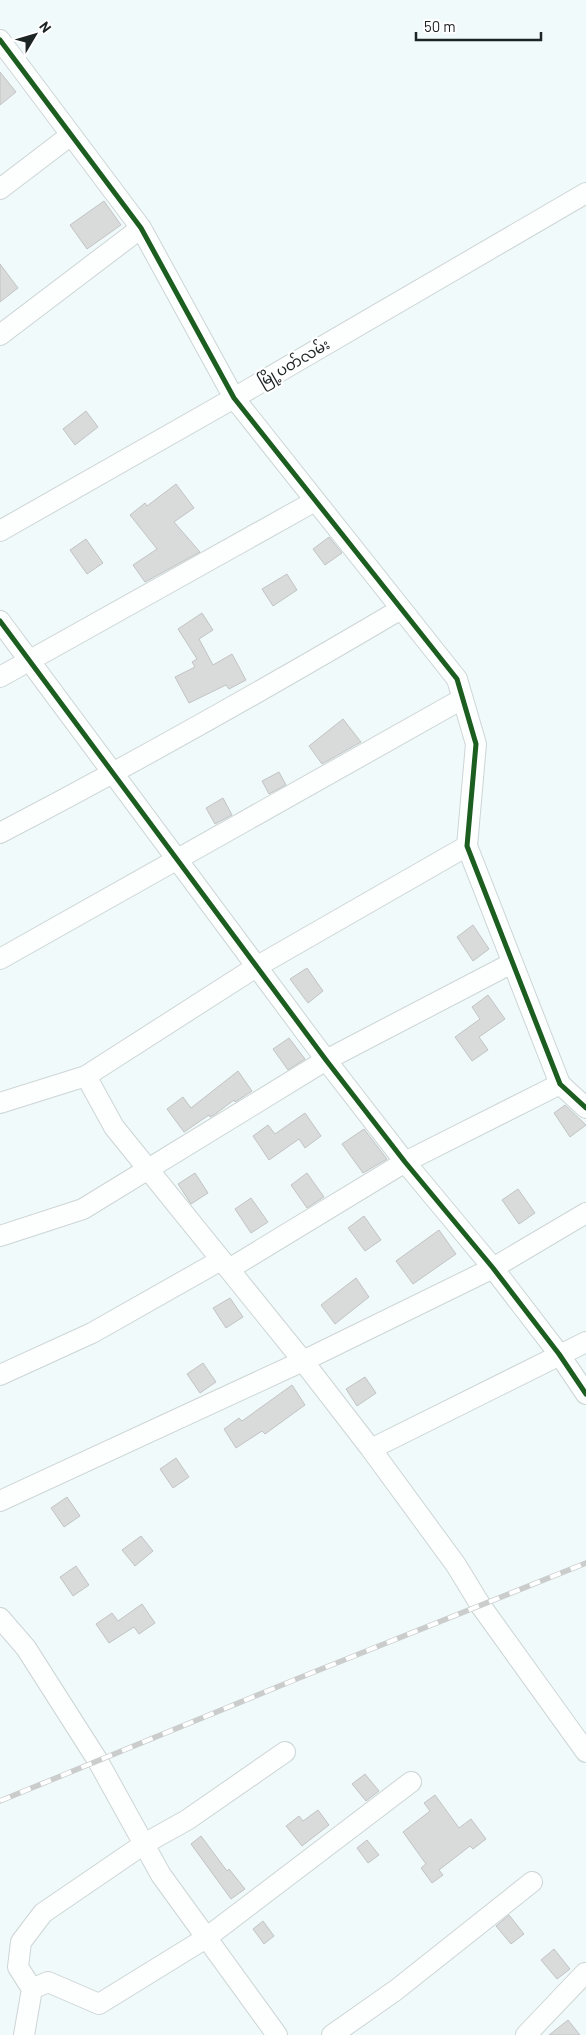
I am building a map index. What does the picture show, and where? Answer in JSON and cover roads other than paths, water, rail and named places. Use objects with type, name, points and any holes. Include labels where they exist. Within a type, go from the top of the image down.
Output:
[{"type":"street","points":[[0,40],[141,228],[234,398],[457,679],[476,744],[467,846],[560,1084],[586,1108]]},
{"type":"street","points":[[0,190],[71,136]]},
{"type":"street","name":"မြို့ပတ်လမ်း","points":[[0,531],[586,194]]},
{"type":"street","points":[[0,335],[141,228]]},
{"type":"street","points":[[0,677],[315,500]]},
{"type":"street","points":[[0,833],[112,774],[291,674],[401,609]]},
{"type":"street","points":[[0,621],[28,662],[326,1060],[405,1162],[493,1268],[559,1354],[586,1394]]},
{"type":"street","points":[[0,958],[177,861],[462,699]]},
{"type":"street","points":[[0,1104],[86,1076],[256,967],[467,846]]},
{"type":"street","points":[[0,1236],[84,1209],[326,1060],[512,963]]},
{"type":"street","points":[[86,1076],[114,1127],[303,1361],[371,1449],[456,1564],[481,1606],[586,1752]]},
{"type":"street","points":[[0,1375],[92,1334],[225,1264],[405,1162],[560,1084]]},
{"type":"street","points":[[0,1501],[303,1361],[493,1268],[586,1213]]},
{"type":"street","points":[[371,1449],[586,1342]]},
{"type":"street","points":[[0,1618],[26,1648],[98,1761],[161,1875],[277,2035]]},
{"type":"street","points":[[24,2035],[32,1989],[18,1967],[21,1942],[43,1913],[144,1844],[187,1820],[285,1752]]},
{"type":"street","points":[[32,1989],[48,1982],[99,2004],[206,1938],[411,1782]]},
{"type":"street","points":[[332,2035],[396,1990],[532,1882]]},
{"type":"street","points":[[526,2035],[585,1973]]},
{"type":"railway","points":[[0,1801],[586,1563]]}]
